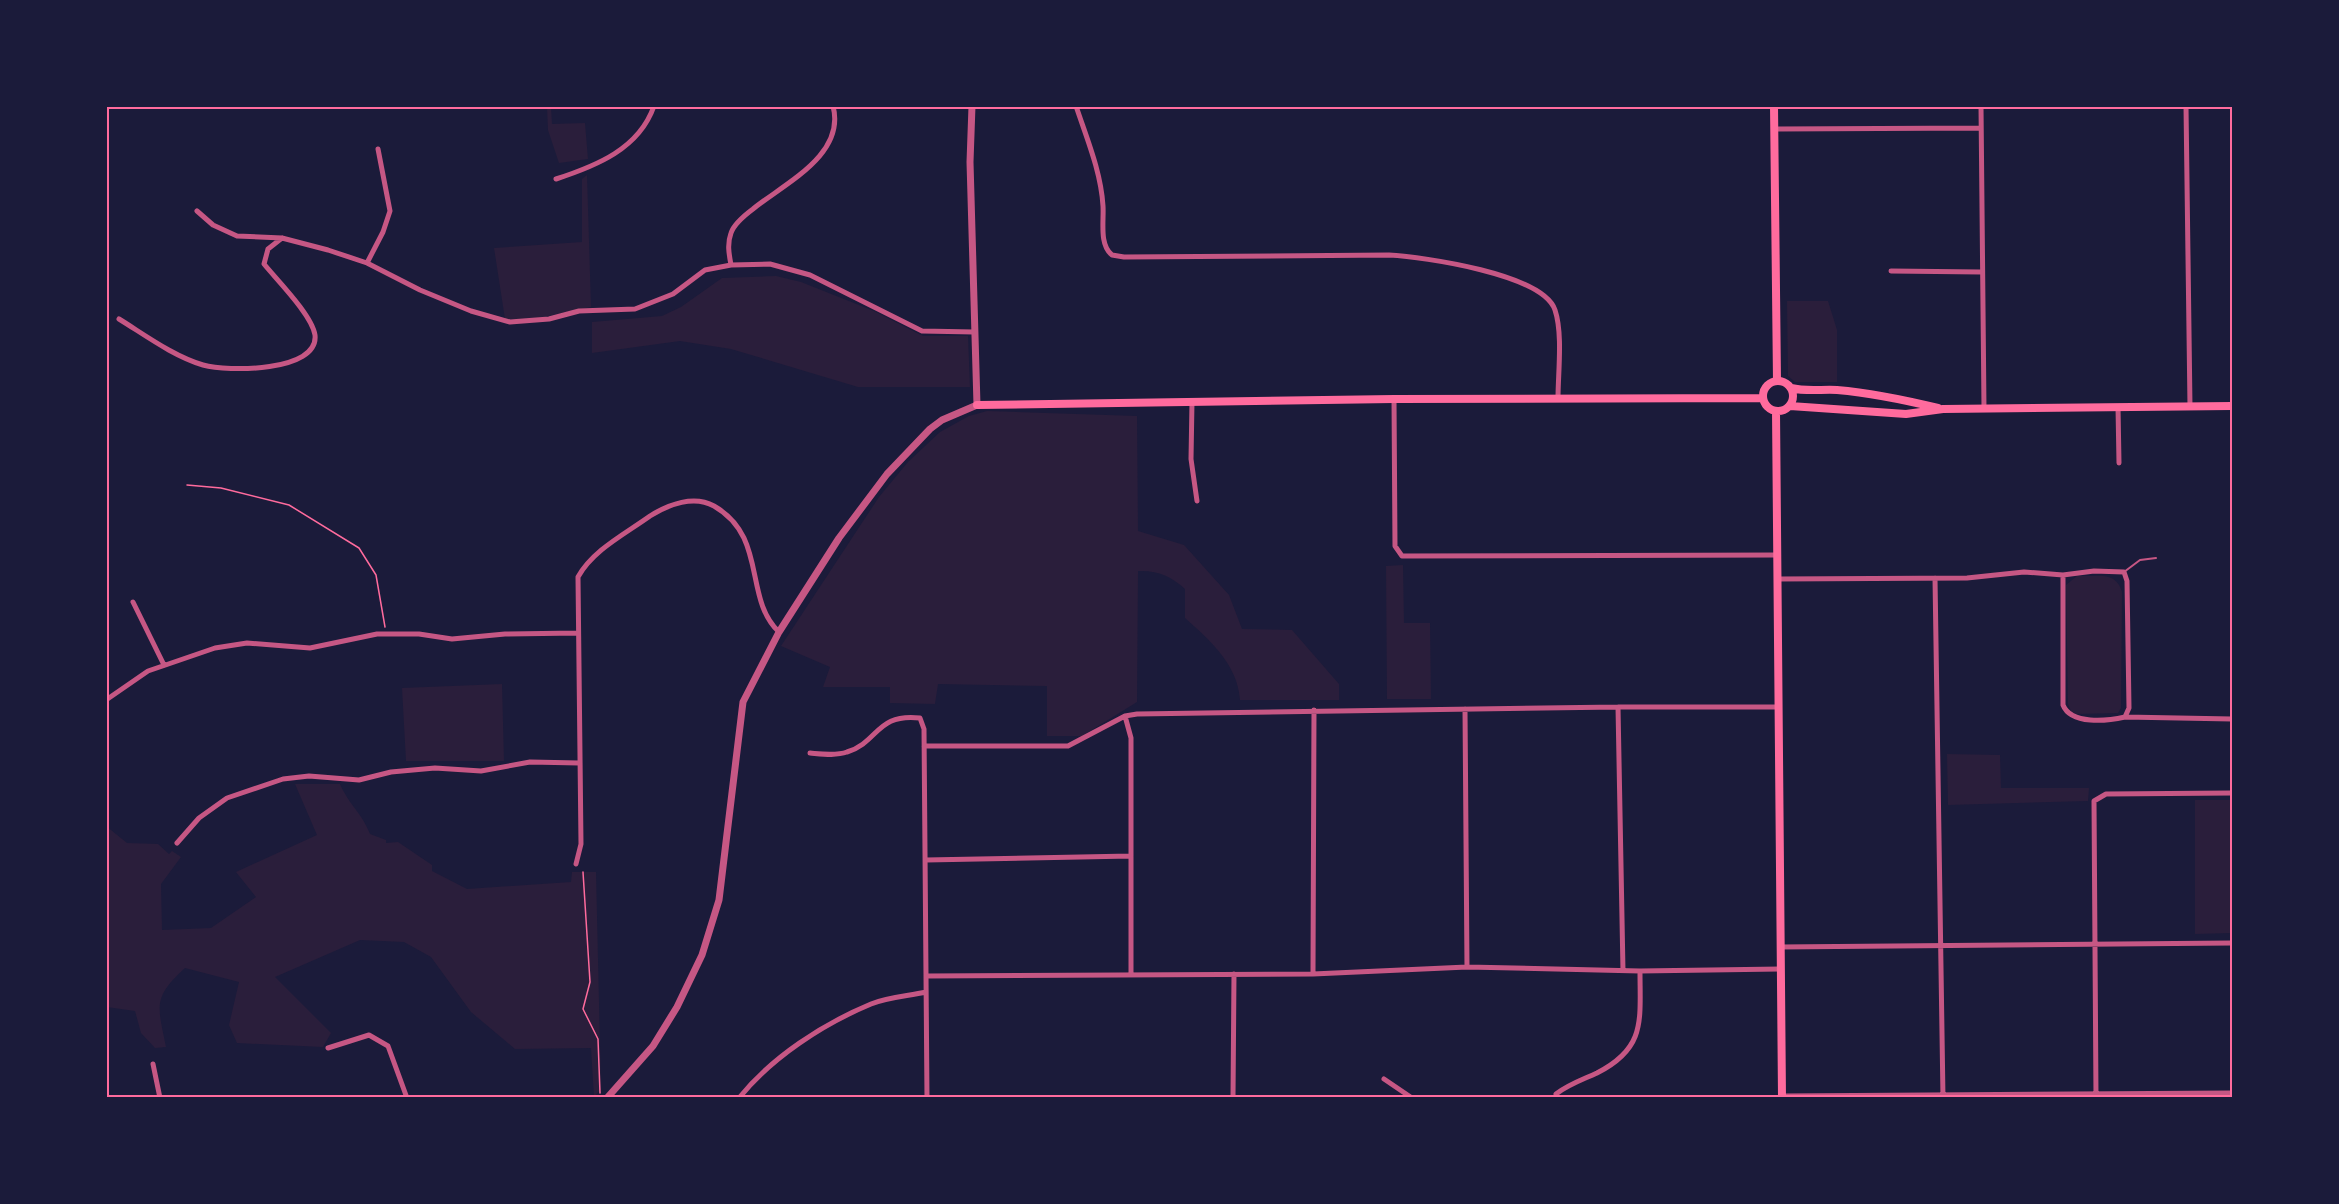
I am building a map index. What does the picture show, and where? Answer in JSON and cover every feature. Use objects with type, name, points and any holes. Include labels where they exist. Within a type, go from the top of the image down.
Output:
[{"type":"main road","points":[[1774,106],[1777,381]]},
{"type":"main road","points":[[1777,381],[1801,390],[1837,390],[1907,400],[1943,409]]},
{"type":"main road","points":[[1777,381],[1768,385],[1763,398],[1767,407],[1776,411],[1790,406],[1906,414],[1943,409],[2232,406]]},
{"type":"main road","points":[[1790,406],[1794,397],[1791,388]]},
{"type":"main road","points":[[977,405],[1394,399],[1763,398]]},
{"type":"main road","points":[[1776,411],[1782,1097]]},
{"type":"street","points":[[556,179],[591,167],[611,157],[634,139],[650,119],[654,106]]},
{"type":"street","points":[[732,265],[728,248],[731,231],[744,216],[809,167],[832,141],[836,118],[832,106]]},
{"type":"street","points":[[606,1098],[653,1046],[677,1007],[702,955],[719,900],[743,702],[779,632],[844,531],[887,474],[930,429],[942,420],[977,405],[970,162],[972,106]]},
{"type":"street","points":[[1077,106],[1098,171],[1103,205],[1104,243],[1112,255],[1124,257],[1389,255],[1423,257],[1495,275],[1541,291],[1555,310],[1558,398]]},
{"type":"street","points":[[1981,106],[1984,408]]},
{"type":"street","points":[[2186,106],[2190,407]]},
{"type":"street","points":[[1774,129],[1981,128]]},
{"type":"street","points":[[367,263],[383,232],[390,211],[378,149]]},
{"type":"street","points":[[197,212],[213,225],[237,236],[282,238],[367,263],[420,290],[471,311],[510,322],[549,319],[579,311],[635,309],[673,294],[705,270],[732,265],[770,264],[810,275],[922,331],[974,332]]},
{"type":"street","points":[[119,319],[204,366],[238,369],[285,364],[304,357],[311,351],[315,335],[307,317],[264,264],[268,249],[282,238]]},
{"type":"street","points":[[1891,271],[1981,272]]},
{"type":"street","points":[[1394,399],[1395,546],[1399,554],[1406,557],[1777,555]]},
{"type":"street","points":[[1192,402],[1191,459],[1197,501]]},
{"type":"street","points":[[2118,407],[2119,464]]},
{"type":"street","points":[[576,864],[580,844],[578,577],[586,562],[657,512],[682,502],[702,500],[726,513],[746,537],[766,614],[771,625],[779,632]]},
{"type":"street","points":[[1778,579],[1935,578],[2024,572],[2063,575],[2094,571],[2124,572],[2127,581],[2128,697],[2125,717]]},
{"type":"street","points":[[2063,575],[2063,705],[2066,713],[2075,718],[2232,719]]},
{"type":"street","points":[[1935,578],[1943,1096]]},
{"type":"street","points":[[133,602],[164,665]]},
{"type":"street","points":[[106,700],[148,671],[215,648],[247,643],[309,648],[386,634],[419,634],[452,639],[505,634],[577,633]]},
{"type":"street","points":[[1618,706],[1623,971]]},
{"type":"street","points":[[924,746],[1068,746],[1125,716],[1137,714],[1618,706],[1778,707]]},
{"type":"street","points":[[1465,708],[1467,967]]},
{"type":"street","points":[[1313,974],[1314,710]]},
{"type":"street","points":[[810,753],[849,752],[886,723],[904,716],[920,718],[924,729],[927,1098]]},
{"type":"street","points":[[1125,716],[1131,738],[1131,975]]},
{"type":"street","points":[[177,843],[199,818],[227,798],[283,779],[309,776],[359,780],[391,772],[435,768],[480,771],[530,762],[579,764]]},
{"type":"street","points":[[2096,1096],[2093,808],[2096,797],[2106,794],[2232,793]]},
{"type":"street","points":[[926,861],[1131,856]]},
{"type":"street","points":[[1780,947],[2232,943]]},
{"type":"street","points":[[927,976],[1313,974],[1467,967],[1640,972],[1780,969]]},
{"type":"street","points":[[1556,1094],[1627,1054],[1636,1036],[1640,1012],[1640,972]]},
{"type":"street","points":[[1233,1098],[1234,974]]},
{"type":"street","points":[[739,1098],[747,1087],[805,1038],[873,1003],[926,992]]},
{"type":"street","points":[[328,1048],[369,1035],[388,1046],[407,1098]]},
{"type":"street","points":[[153,1064],[160,1098]]},
{"type":"street","points":[[1384,1079],[1412,1098]]},
{"type":"street","points":[[1782,1097],[2232,1093]]},
{"type":"lane","points":[[2124,572],[2140,560],[2156,558]]},
{"type":"path","points":[[187,485],[221,488],[289,505],[359,548],[376,575],[386,634]]},
{"type":"path","points":[[583,872],[590,982],[583,1009],[598,1039],[599,1092],[606,1098]]},
{"type":"shaded area","points":[[547,107],[551,107],[552,124],[585,123],[588,159],[559,163],[548,130]]},
{"type":"shaded area","points":[[587,175],[591,307],[534,319],[505,319],[494,248],[582,242],[582,179]]},
{"type":"shaded area","points":[[776,276],[801,282],[874,311],[923,336],[968,336],[970,387],[858,387],[731,349],[680,341],[592,353],[592,322],[662,316],[681,307],[722,278]]},
{"type":"shaded area","points":[[1787,301],[1828,301],[1837,330],[1837,382],[1795,382],[1788,376]]},
{"type":"shaded area","points":[[987,411],[1137,416],[1138,531],[1184,545],[1229,595],[1242,629],[1292,630],[1339,684],[1339,700],[1240,700],[1238,687],[1228,664],[1213,644],[1185,618],[1185,589],[1163,575],[1145,571],[1138,571],[1137,702],[1082,736],[1047,736],[1047,686],[938,684],[935,704],[890,703],[890,687],[823,687],[830,667],[781,646],[879,497],[908,462],[940,432],[969,416]]},
{"type":"shaded area","points":[[1403,565],[1404,623],[1430,623],[1431,699],[1387,699],[1386,566]]},
{"type":"shaded area","points":[[2077,576],[2110,578],[2115,580],[2122,592],[2121,708],[2118,713],[2076,714],[2071,711],[2068,704],[2066,585]]},
{"type":"shaded area","points":[[502,684],[504,761],[406,761],[402,688]]},
{"type":"shaded area","points":[[1947,754],[2000,755],[2001,788],[2089,788],[2088,801],[1948,805]]},
{"type":"shaded area","points":[[295,784],[340,784],[370,834],[386,840],[386,843],[398,842],[432,865],[432,871],[467,889],[571,882],[572,872],[596,872],[601,1089],[594,1097],[591,1048],[515,1049],[471,1012],[431,957],[404,942],[360,940],[275,977],[331,1033],[323,1047],[237,1043],[229,1025],[239,982],[185,968],[167,987],[160,1003],[166,1047],[155,1048],[141,1033],[135,1011],[107,1007],[106,826],[127,843],[158,844],[169,854],[172,851],[181,857],[161,884],[162,930],[211,928],[256,897],[236,872],[317,835]]},
{"type":"shaded area","points":[[2195,800],[2232,800],[2232,933],[2195,934]]}]
